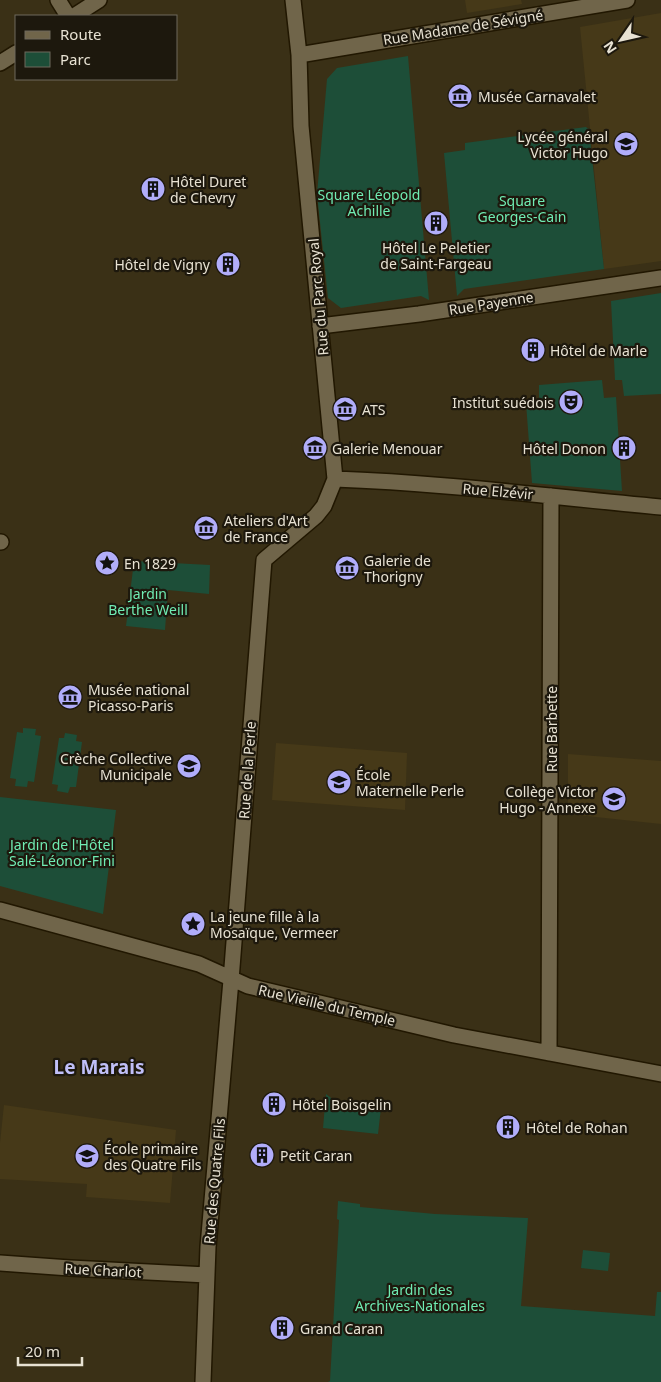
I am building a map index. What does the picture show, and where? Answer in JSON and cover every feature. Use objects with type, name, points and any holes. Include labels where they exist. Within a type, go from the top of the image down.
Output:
[{"type":"street","points":[[58,0],[67,15]]},
{"type":"street","points":[[76,15],[99,0]]},
{"type":"street","name":"Rue du Parc Royal","points":[[293,0],[299,55],[302,126],[336,479]]},
{"type":"street","name":"Rue Madame de Sévigné","points":[[299,55],[627,0]]},
{"type":"street","points":[[0,63],[15,54]]},
{"type":"street","name":"Rue Payenne","points":[[320,326],[419,314],[661,278]]},
{"type":"street","name":"Rue Elzévir","points":[[336,479],[551,496],[661,507]]},
{"type":"street","name":"Rue de la Perle","points":[[231,980],[264,560],[316,516],[324,506],[336,479]]},
{"type":"street","name":"Rue Barbette","points":[[549,1053],[551,496]]},
{"type":"street","name":"Rue Vieille du Temple","points":[[0,910],[199,964],[248,986],[454,1035],[661,1074]]},
{"type":"street","name":"Rue des Quatre Fils","points":[[203,1382],[206,1275],[231,980]]},
{"type":"street","name":"Rue Charlot","points":[[0,1263],[206,1275]]},
{"type":"shaded area","points":[[465,0],[521,0],[522,4],[467,13]]},
{"type":"shaded area","name":"Lycée général Victor Hugo","points":[[661,13],[661,261],[604,269],[580,27]]},
{"type":"shaded area","name":"École Maternelle Perle","points":[[276,743],[407,753],[405,810],[272,800]]},
{"type":"shaded area","name":"Collège Victor Hugo - Annexe","points":[[568,754],[661,761],[661,824],[568,814]]},
{"type":"shaded area","name":"École primaire des Quatre Fils","points":[[4,1105],[176,1130],[170,1203],[86,1197],[87,1184],[0,1179],[0,1143]]},
{"type":"green space","name":"Square Léopold Achille","points":[[408,56],[429,300],[421,296],[341,308],[328,298],[317,194],[327,79],[337,68]]},
{"type":"green space","name":"Square Georges-Cain","points":[[586,127],[589,129],[604,269],[464,289],[457,296],[444,153],[465,150],[465,143]]},
{"type":"green space","points":[[661,293],[661,394],[624,396],[622,380],[615,380],[611,301]]},
{"type":"green space","points":[[602,380],[604,398],[616,397],[622,491],[532,483],[526,403],[539,402],[539,385]]},
{"type":"green space","name":"Jardin Berthe Weill","points":[[134,561],[210,565],[209,594],[168,590],[165,630],[126,626]]},
{"type":"green space","points":[[23,728],[36,729],[35,735],[41,736],[34,782],[28,781],[27,787],[15,786],[16,779],[10,778],[17,732],[23,733]]},
{"type":"green space","points":[[65,733],[77,735],[76,741],[82,742],[76,787],[70,787],[68,793],[57,791],[58,785],[52,784],[59,738],[64,738]]},
{"type":"green space","name":"Jardin de l'Hôtel Salé-Léonor-Fini","points":[[0,797],[116,810],[103,914],[0,886]]},
{"type":"green space","points":[[326,1094],[341,1104],[353,1108],[359,1108],[382,1099],[378,1134],[323,1128]]},
{"type":"green space","name":"Jardin des Archives-Nationales","points":[[338,1201],[360,1204],[360,1207],[435,1214],[528,1218],[521,1306],[655,1316],[657,1292],[661,1292],[661,1382],[328,1382],[330,1381],[339,1220],[337,1219]]},
{"type":"green space","points":[[583,1250],[610,1253],[608,1271],[581,1268]]},
{"type":"place","name":"Musée Carnavalet","points":[[460,96]]},
{"type":"place","name":"Lycée général Victor Hugo","points":[[626,144]]},
{"type":"place","name":"Hôtel Duret de Chevry","points":[[153,189]]},
{"type":"place","name":"Hôtel Le Peletier de Saint-Fargeau","points":[[436,223]]},
{"type":"place","name":"Hôtel de Vigny","points":[[228,264]]},
{"type":"place","name":"Hôtel de Marle","points":[[533,350]]},
{"type":"place","name":"Institut suédois","points":[[571,402]]},
{"type":"place","name":"ATS","points":[[345,409]]},
{"type":"place","name":"Galerie Menouar","points":[[315,448]]},
{"type":"place","name":"Hôtel Donon","points":[[624,448]]},
{"type":"place","name":"Ateliers d'Art de France","points":[[206,528]]},
{"type":"place","name":"En 1829","points":[[107,563]]},
{"type":"place","name":"Galerie de Thorigny","points":[[347,568]]},
{"type":"place","name":"Musée national Picasso-Paris","points":[[70,697]]},
{"type":"place","name":"Crèche Collective Municipale","points":[[189,766]]},
{"type":"place","name":"École Maternelle Perle","points":[[339,782]]},
{"type":"place","name":"Collège Victor Hugo - Annexe","points":[[614,799]]},
{"type":"place","name":"La jeune fille à la Mosaïque, Vermeer","points":[[193,924]]},
{"type":"place","name":"Hôtel Boisgelin","points":[[274,1104]]},
{"type":"place","name":"Hôtel de Rohan","points":[[508,1127]]},
{"type":"place","name":"Petit Caran","points":[[262,1155]]},
{"type":"place","name":"École primaire des Quatre Fils","points":[[87,1156]]},
{"type":"place","name":"Grand Caran","points":[[282,1328]]},
{"type":"district","name":"Le Marais","points":[[99,1067]]}]
